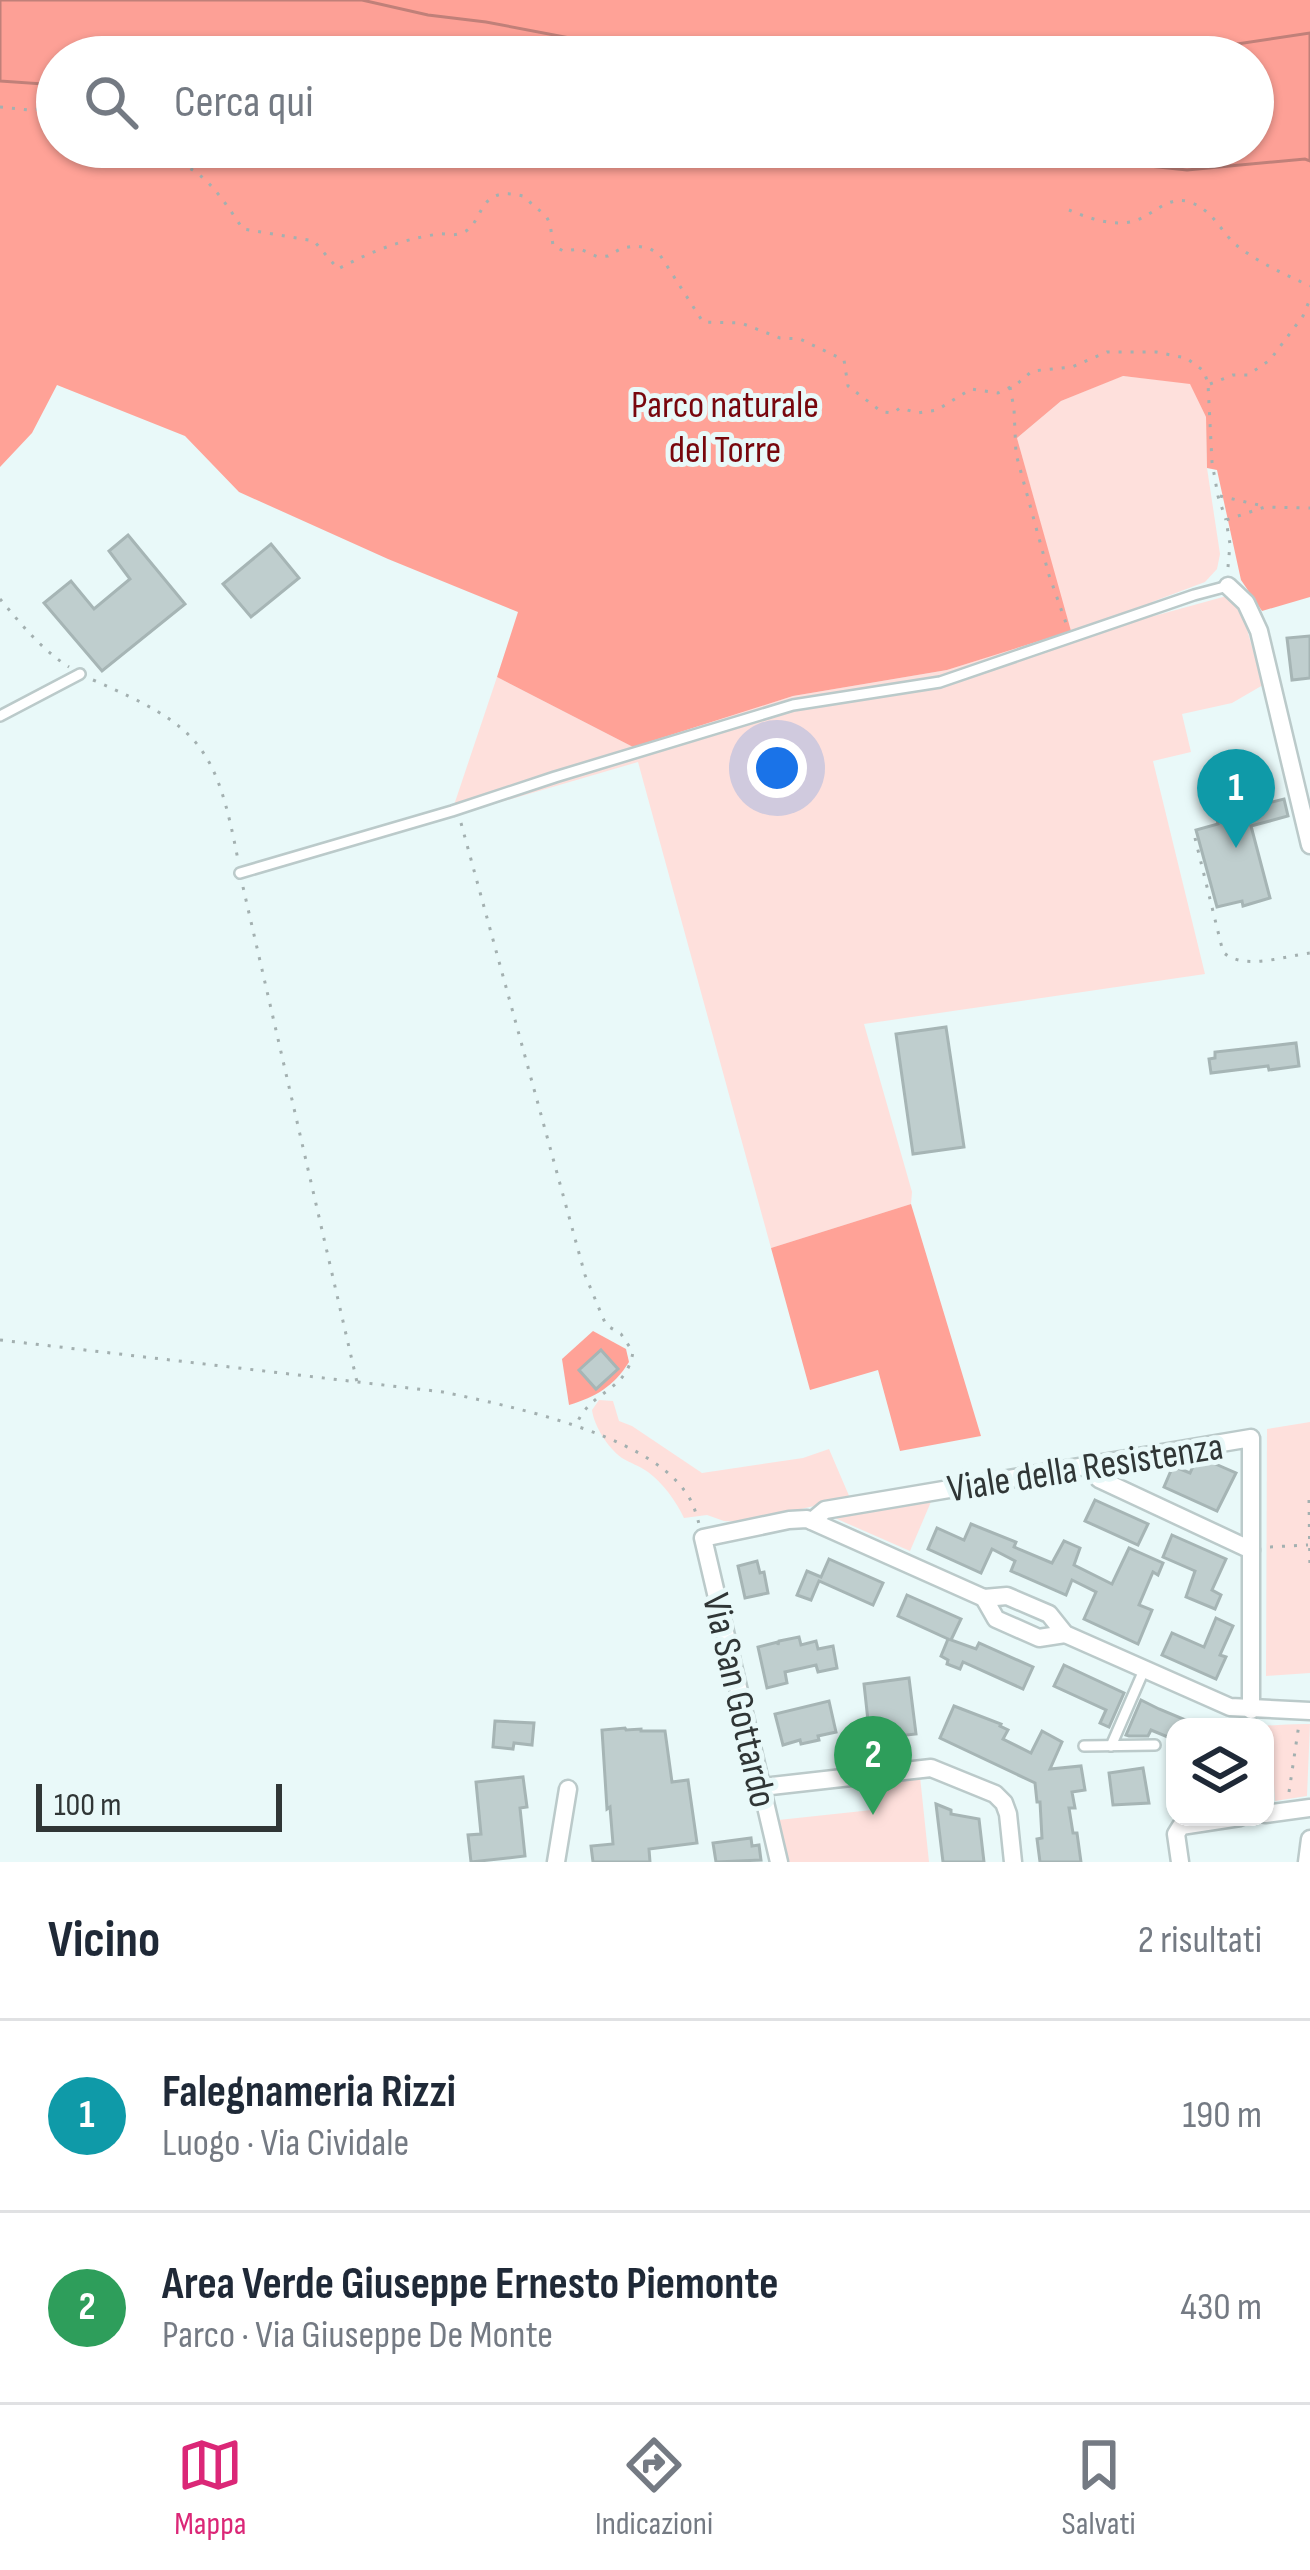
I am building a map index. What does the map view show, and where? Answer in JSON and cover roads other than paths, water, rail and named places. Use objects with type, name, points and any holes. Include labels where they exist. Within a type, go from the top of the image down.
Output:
[{"type":"street","points":[[1228,586],[1246,603],[1259,631],[1310,845]]},
{"type":"street","name":"Viale della Resistenza","points":[[703,1538],[796,1519],[812,1521],[825,1510],[1251,1438],[1251,1710]]},
{"type":"street","name":"Viale della Resistenza","points":[[1099,1479],[1251,1550]]},
{"type":"street","points":[[812,1521],[984,1598],[1006,1595],[1049,1614],[1065,1634],[1220,1704],[1306,1711]]},
{"type":"street","name":"Via San Gottardo","points":[[703,1538],[779,1862]]},
{"type":"street","points":[[984,1598],[996,1619],[1039,1638],[1065,1634]]},
{"type":"street","points":[[762,1787],[931,1768],[1004,1803],[1013,1862]]},
{"type":"street","points":[[556,1862],[568,1789]]},
{"type":"street","points":[[1274,1813],[1310,1808]]},
{"type":"street","points":[[1180,1862],[1177,1834],[1181,1826]]},
{"type":"street","points":[[1307,1862],[1310,1839]]},
{"type":"lane","points":[[240,873],[793,705],[940,682],[1228,586]]},
{"type":"lane","points":[[0,716],[80,674]]},
{"type":"lane","points":[[1111,1746],[1144,1670]]},
{"type":"lane","points":[[1084,1746],[1156,1745]]},
{"type":"place","name":"Falegnameria Rizzi","points":[[1236,848]]},
{"type":"place","name":"Area Verde Giuseppe Ernesto Piemonte","points":[[873,1815]]},
{"type":"park label","name":"Parco naturale del Torre","points":[[725,426]]}]
